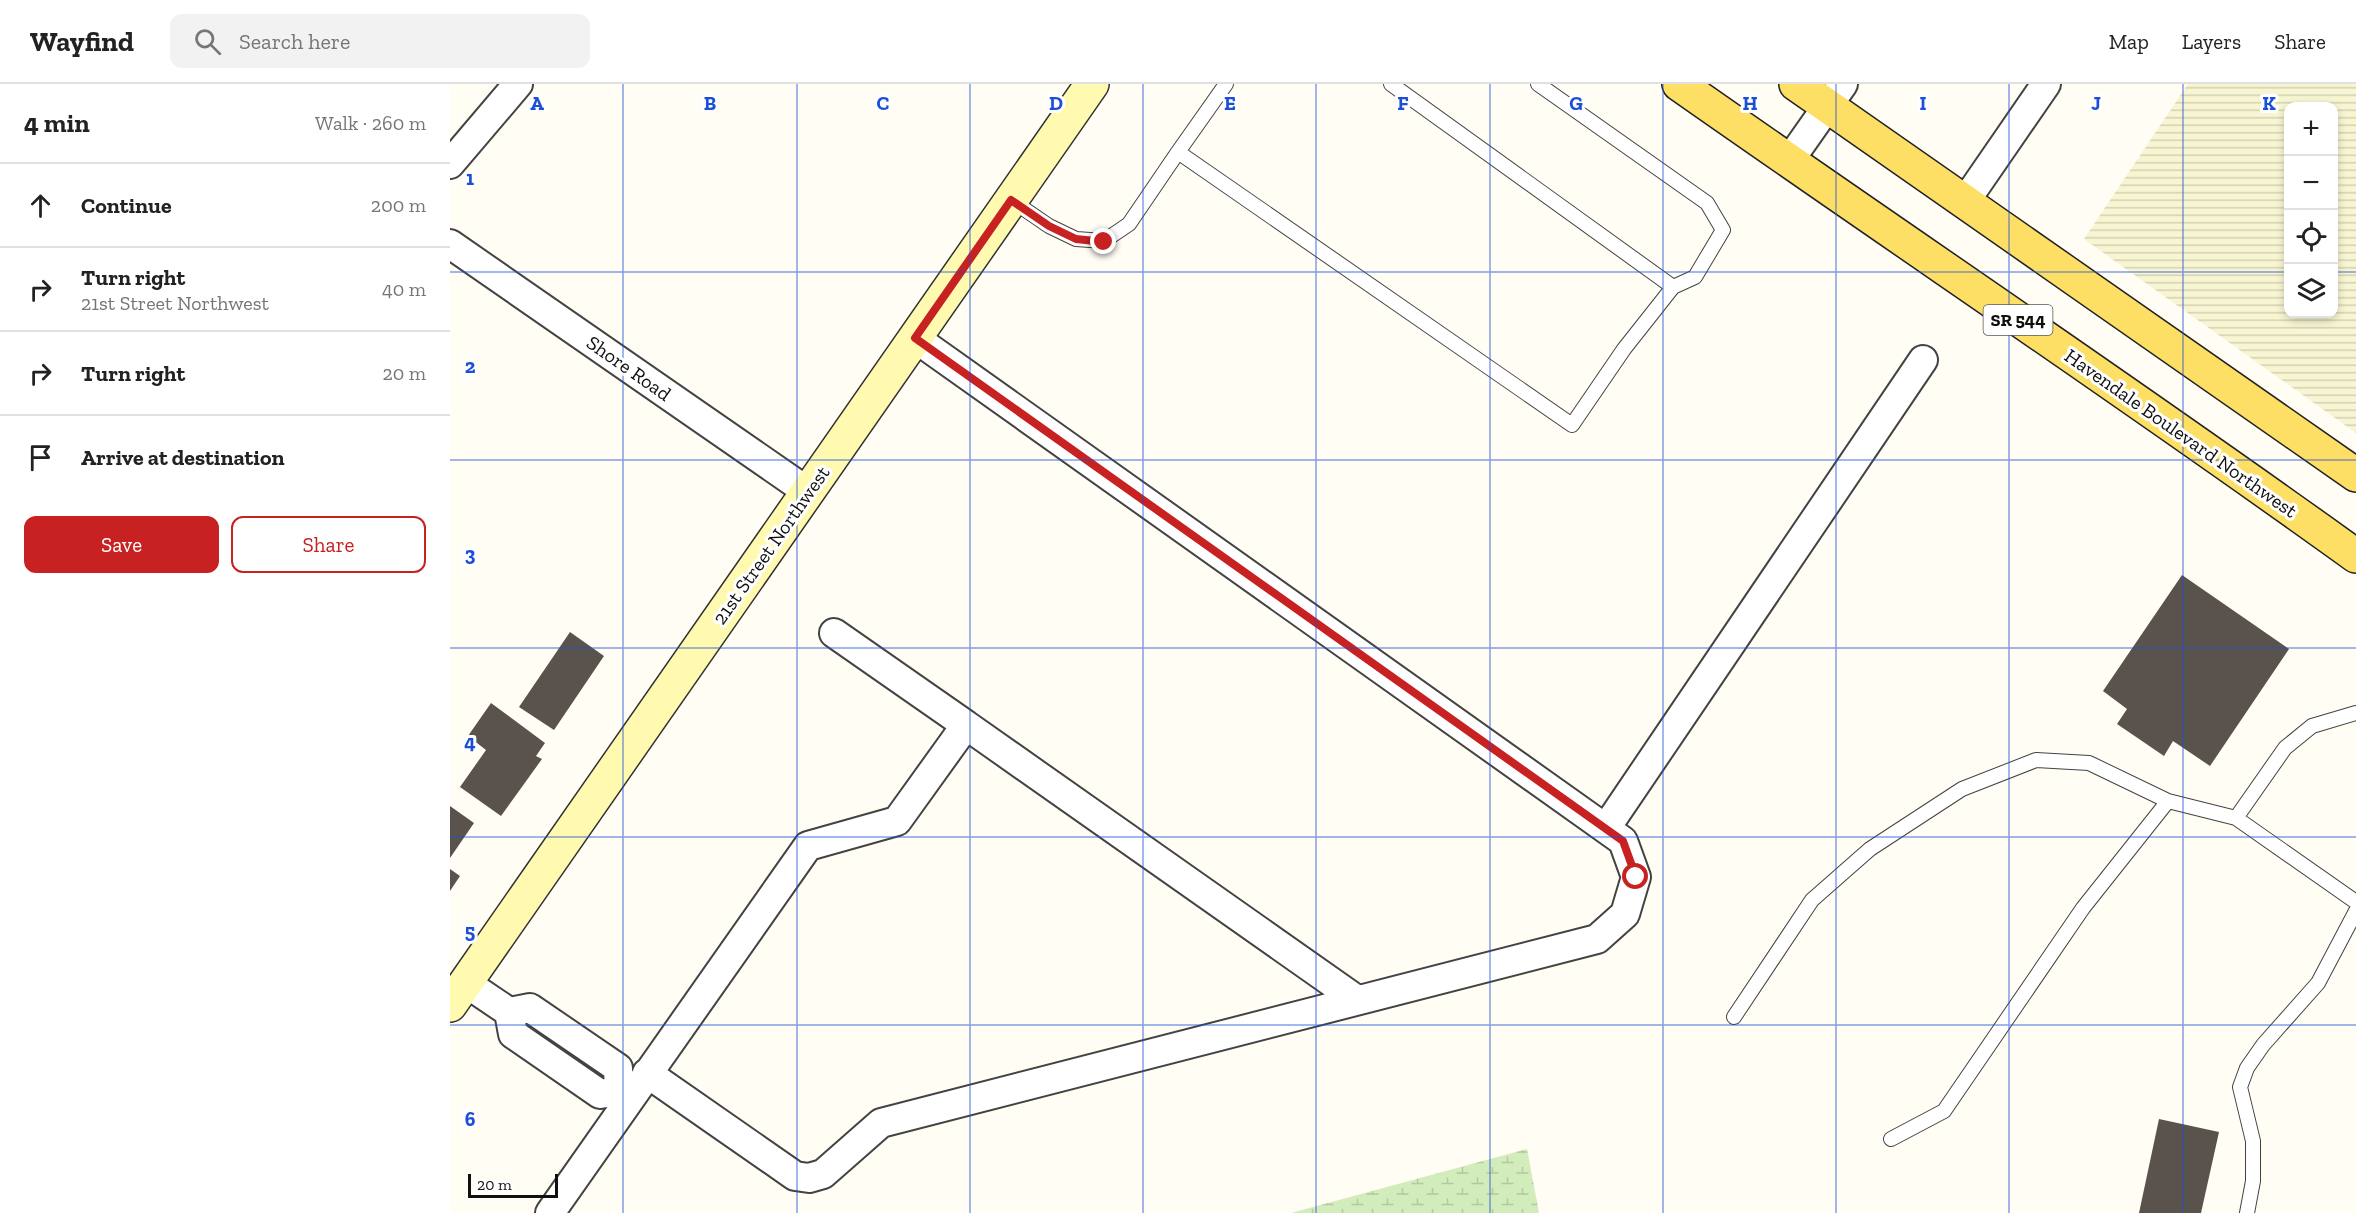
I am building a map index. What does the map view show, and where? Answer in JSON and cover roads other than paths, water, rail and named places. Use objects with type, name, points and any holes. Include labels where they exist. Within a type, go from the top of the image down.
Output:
[{"type":"main road","name":"Havendale Boulevard Northwest","points":[[1679,84],[2194,440],[2356,556]]},
{"type":"main road","points":[[1796,84],[1835,95],[1964,203],[2356,475]]},
{"type":"street","points":[[450,164],[518,84]]},
{"type":"street","name":"21st Street Northwest","points":[[458,994],[1092,84]]},
{"type":"street","points":[[1964,203],[2046,84]]},
{"type":"street","points":[[1789,161],[1835,95]]},
{"type":"street","name":"Shore Road","points":[[450,244],[808,492]]},
{"type":"street","points":[[647,1073],[795,1176],[809,1178],[824,1174],[881,1123],[1597,939],[1626,914],[1636,877],[1623,841],[915,338]]},
{"type":"street","points":[[1606,828],[1923,360]]},
{"type":"street","points":[[834,633],[1357,1000]]},
{"type":"street","points":[[550,1213],[624,1094],[647,1073],[808,846],[897,821],[966,725]]},
{"type":"street","points":[[458,994],[509,1012],[530,1008],[618,1068],[624,1094]]},
{"type":"street","points":[[509,1012],[513,1034],[600,1094],[624,1094]]},
{"type":"street","points":[[529,1045],[546,1019]]},
{"type":"lane","points":[[1011,200],[1049,226],[1076,239],[1104,242],[1129,224],[1226,84]]},
{"type":"lane","points":[[1391,84],[1673,287]]},
{"type":"lane","points":[[1178,152],[1572,425],[1624,349],[1673,287],[1695,277],[1723,230],[1707,203],[1538,84]]},
{"type":"lane","points":[[2236,818],[2285,748],[2312,726],[2356,713]]},
{"type":"lane","points":[[1734,1017],[1812,900],[1870,849],[1962,789],[2036,759],[2089,763],[2168,801],[2236,818],[2356,902]]},
{"type":"lane","points":[[1891,1139],[1944,1111],[2083,908],[2168,801]]},
{"type":"lane","points":[[2247,1213],[2253,1181],[2253,1141],[2240,1087],[2247,1068],[2263,1045],[2318,983],[2356,911]]}]
